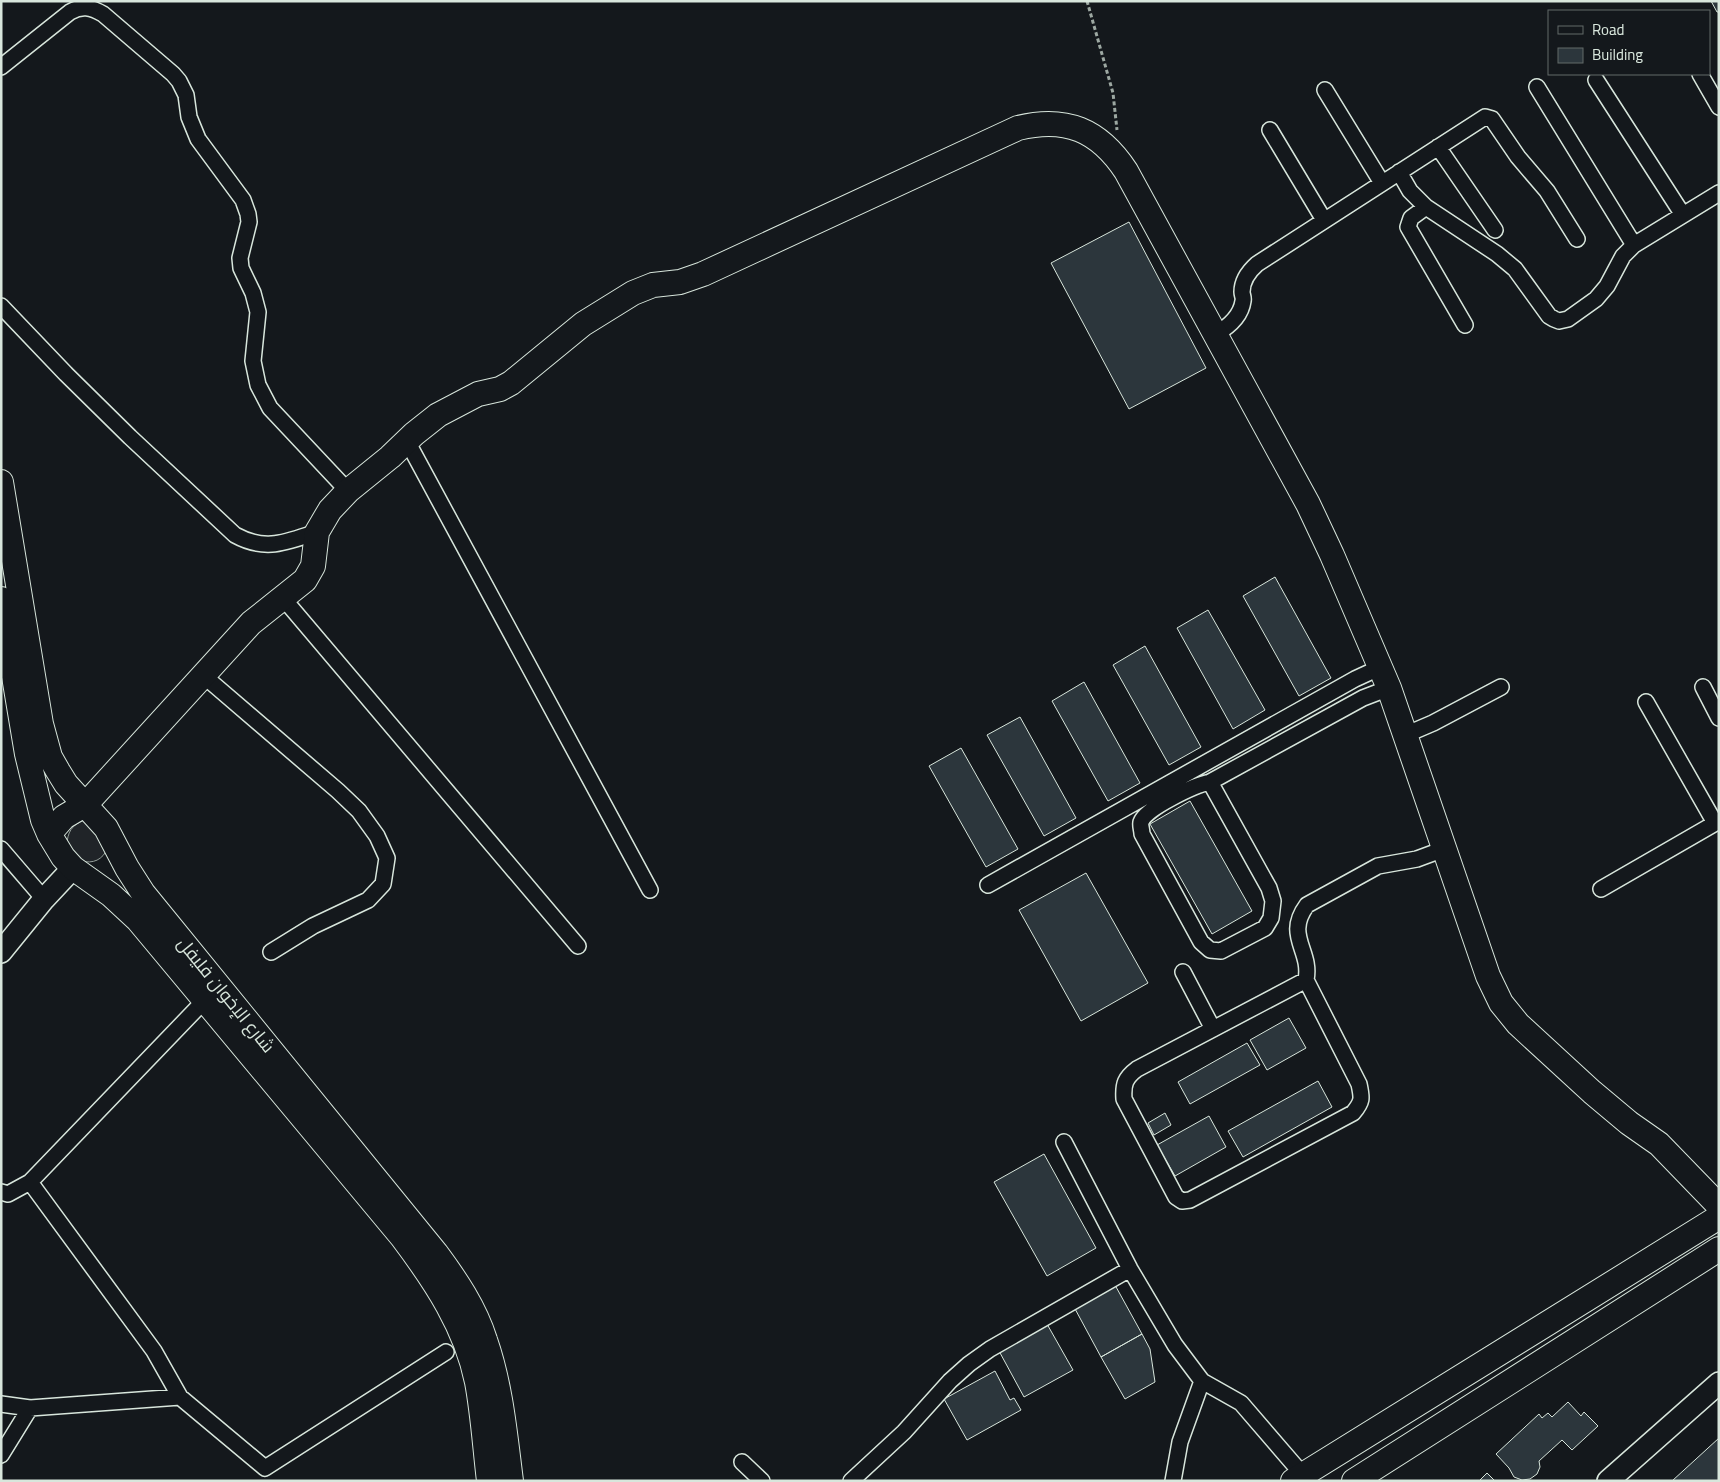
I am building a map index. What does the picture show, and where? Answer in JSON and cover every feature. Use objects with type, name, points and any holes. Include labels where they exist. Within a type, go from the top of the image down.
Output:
[{"type":"main road","points":[[49,834],[64,817],[86,804],[257,618],[299,586],[310,574],[315,558],[317,532],[322,520],[348,492],[428,422],[448,409],[478,394],[500,389],[511,383],[583,324],[633,293],[653,285],[680,282],[703,274],[1018,128],[1035,124],[1053,123],[1071,126],[1088,133],[1103,143],[1116,156],[1126,171],[1308,504],[1385,678],[1488,976],[1501,1003],[1518,1024],[1558,1062],[1629,1123],[1659,1144],[1719,1206]]},
{"type":"main road","name":"شارع الإخوان فليفل","points":[[1,482],[45,740],[50,757],[66,784],[106,828],[143,893],[290,1088]]},
{"type":"main road","name":"شارع الإخوان فليفل","points":[[1,598],[27,754],[43,820],[49,834],[63,858],[78,872],[111,895],[138,920],[205,1000],[290,1088],[436,1253],[452,1276],[486,1340],[489,1481]]},
{"type":"main road","points":[[1,952],[44,899],[78,872],[105,870],[121,856]]},
{"type":"main road","points":[[1298,1478],[1719,1217]]},
{"type":"main road","points":[[1354,1481],[1719,1249]]},
{"type":"main road","name":"شارع الإخوان فليفل","points":[[486,1380],[501,1403],[511,1481]]},
{"type":"main road","points":[[1608,1481],[1719,1383]]},
{"type":"street","points":[[1,67],[70,12],[84,4],[111,20],[173,74],[183,88],[189,117],[198,139],[243,200],[248,214],[248,230],[241,248],[240,258],[241,268],[253,293],[258,312],[253,361],[258,385],[270,408],[348,492]]},
{"type":"street","points":[[1701,75],[1719,107]]},
{"type":"street","points":[[1596,80],[1683,215]]},
{"type":"street","points":[[1537,87],[1634,245]]},
{"type":"street","points":[[1325,90],[1382,183]]},
{"type":"street","points":[[1216,334],[1229,324],[1239,311],[1243,300],[1243,285],[1250,270],[1257,264],[1485,117],[1492,119],[1518,157],[1547,191],[1577,239]]},
{"type":"street","points":[[1270,130],[1324,220]]},
{"type":"street","points":[[1438,147],[1495,230]]},
{"type":"street","points":[[1399,172],[1410,191],[1426,207],[1506,261],[1523,279],[1550,316],[1559,321],[1568,318],[1596,299],[1611,279],[1623,256],[1634,245],[1719,193]]},
{"type":"street","points":[[1426,207],[1409,221],[1409,231],[1465,325]]},
{"type":"street","points":[[1,306],[130,438],[235,535],[255,544],[275,545],[317,532]]},
{"type":"street","points":[[408,441],[650,890]]},
{"type":"street","points":[[283,598],[578,946]]},
{"type":"street","points":[[204,676],[359,811],[377,836],[387,858],[383,884],[368,900],[313,926],[271,952]]},
{"type":"street","points":[[988,885],[1355,678],[1385,678]]},
{"type":"street","points":[[1210,782],[1269,888],[1273,901],[1271,918],[1265,928],[1222,951],[1210,950],[1201,942],[1142,834],[1141,823],[1147,813],[1196,785],[1210,782],[1363,698],[1385,678]]},
{"type":"street","points":[[1405,735],[1501,687]]},
{"type":"street","points":[[1703,687],[1719,718]]},
{"type":"street","points":[[1601,888],[1717,822],[1646,702]]},
{"type":"street","points":[[1,849],[44,899]]},
{"type":"street","points":[[1306,980],[1137,1069],[1127,1077],[1123,1087],[1124,1099],[1176,1197],[1182,1202],[1190,1200],[1353,1113],[1359,1106],[1362,1098],[1359,1084],[1306,980],[1308,970],[1300,945],[1298,930],[1300,915],[1307,905],[1378,866],[1417,859],[1444,849]]},
{"type":"street","points":[[1183,972],[1213,1029]]},
{"type":"street","points":[[1,1192],[8,1194],[30,1182],[205,1000]]},
{"type":"street","points":[[1064,1142],[1130,1269],[1175,1345],[1202,1381],[1241,1403],[1298,1478]]},
{"type":"street","points":[[30,1182],[154,1351],[180,1397],[264,1474],[446,1352]]},
{"type":"street","points":[[851,1481],[904,1432],[950,1381],[969,1364],[990,1349],[1130,1269]]},
{"type":"street","points":[[1173,1481],[1180,1442],[1202,1381]]},
{"type":"street","points":[[1,1404],[30,1408],[180,1397]]},
{"type":"street","points":[[1,1455],[30,1408]]},
{"type":"street","points":[[742,1462],[762,1481]]},
{"type":"path","points":[[1087,1],[1113,93],[1117,134],[1116,156]]},
{"type":"shaded area","points":[[84,820],[108,848],[103,856],[89,862],[80,861],[67,846],[71,830],[76,824]]},
{"type":"building","points":[[1711,1],[1719,1],[1719,12],[1717,12]]},
{"type":"building","points":[[1129,222],[1206,368],[1129,409],[1051,263]]},
{"type":"building","points":[[1275,577],[1331,678],[1299,696],[1243,596]]},
{"type":"building","points":[[1208,610],[1265,710],[1233,729],[1177,628]]},
{"type":"building","points":[[1145,646],[1201,747],[1169,765],[1113,665]]},
{"type":"building","points":[[1084,682],[1140,783],[1108,801],[1052,701]]},
{"type":"building","points":[[1020,717],[1076,818],[1044,836],[987,735]]},
{"type":"building","points":[[961,748],[1018,849],[986,867],[929,766]]},
{"type":"building","points":[[1190,801],[1252,911],[1212,934],[1150,824]]},
{"type":"building","points":[[1086,873],[1148,983],[1081,1021],[1019,910]]},
{"type":"building","points":[[1289,1018],[1306,1048],[1267,1070],[1250,1040]]},
{"type":"building","points":[[1247,1043],[1260,1065],[1190,1104],[1178,1082]]},
{"type":"building","points":[[1318,1081],[1332,1107],[1243,1157],[1228,1131]]},
{"type":"building","points":[[1165,1113],[1171,1125],[1154,1135],[1148,1123]]},
{"type":"building","points":[[1209,1116],[1226,1147],[1175,1176],[1157,1145]]},
{"type":"building","points":[[1044,1154],[1096,1248],[1047,1276],[994,1182]]},
{"type":"building","points":[[1115,1285],[1142,1334],[1101,1357],[1074,1307]]},
{"type":"building","points":[[1047,1324],[1073,1370],[1024,1397],[999,1351]]},
{"type":"building","points":[[1142,1334],[1150,1349],[1155,1382],[1125,1399],[1101,1357]]},
{"type":"building","points":[[995,1371],[1010,1400],[1014,1398],[1021,1410],[967,1440],[944,1399]]},
{"type":"building","points":[[1568,1402],[1581,1416],[1584,1412],[1598,1426],[1572,1450],[1562,1440],[1539,1461],[1540,1467],[1537,1474],[1530,1479],[1522,1480],[1514,1477],[1509,1468],[1496,1454],[1539,1414],[1542,1418],[1548,1413],[1552,1417]]},
{"type":"building","points":[[1719,1438],[1719,1481],[1672,1481]]},
{"type":"building","points":[[1487,1473],[1495,1481],[1479,1481]]}]
